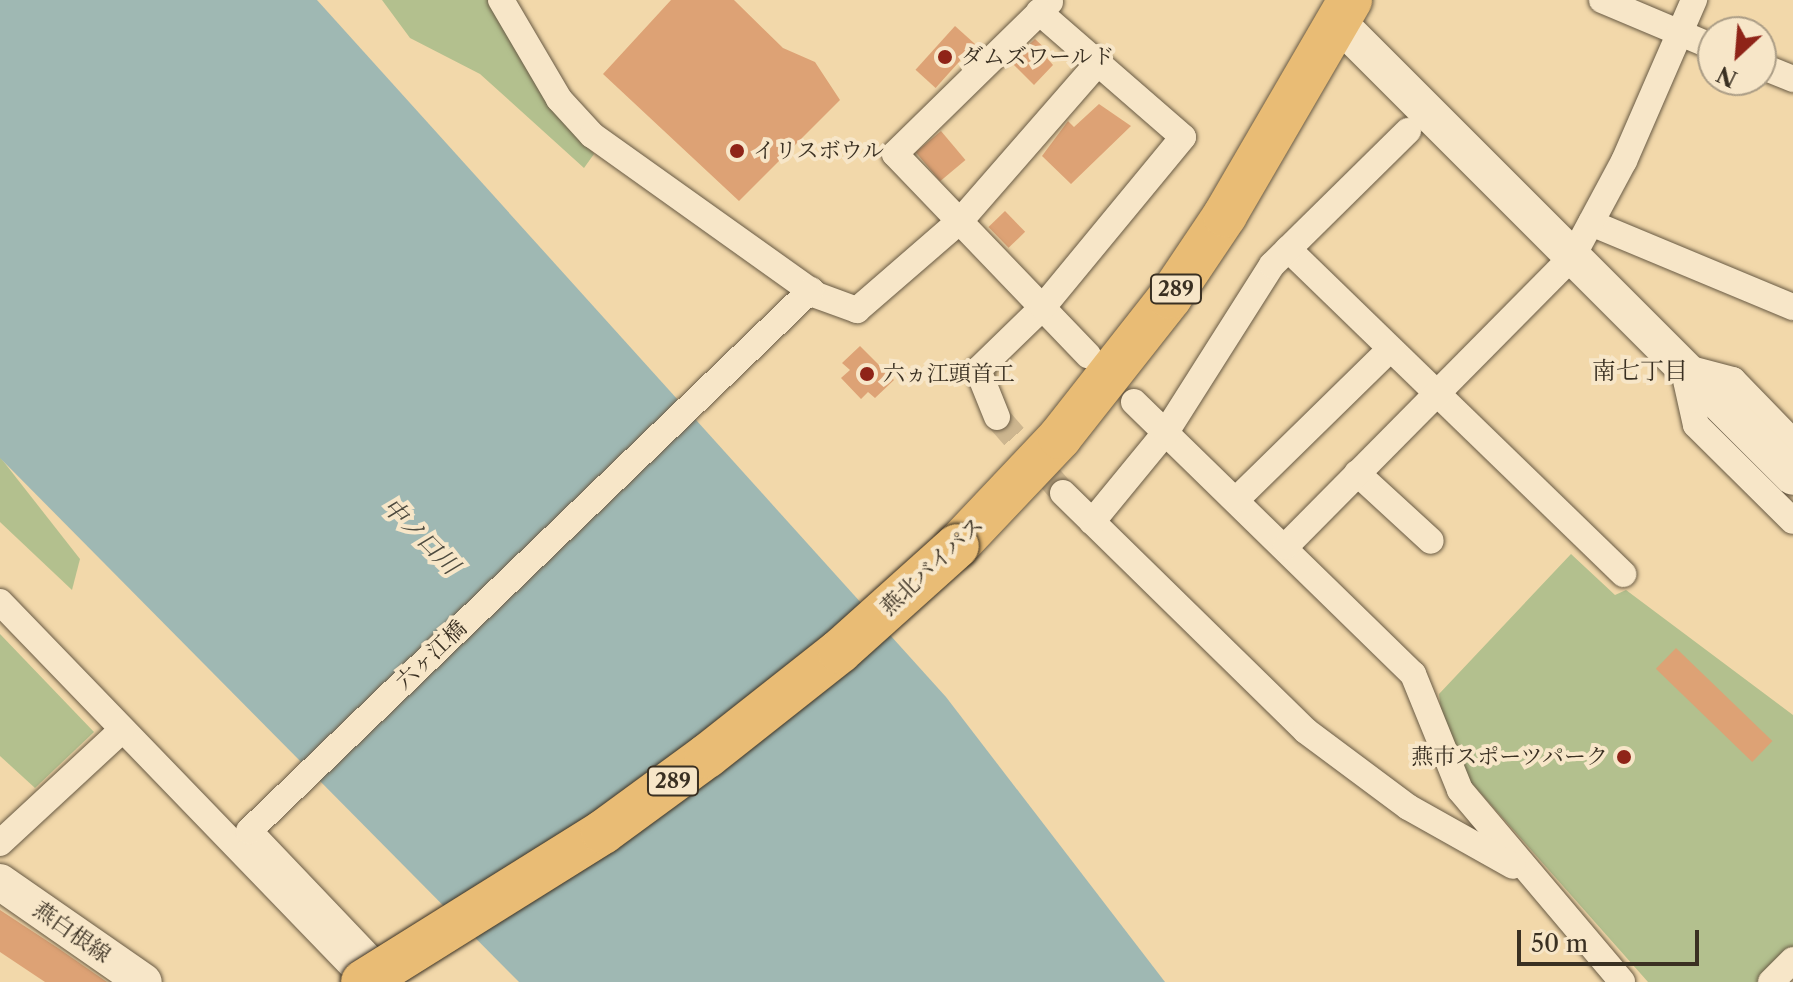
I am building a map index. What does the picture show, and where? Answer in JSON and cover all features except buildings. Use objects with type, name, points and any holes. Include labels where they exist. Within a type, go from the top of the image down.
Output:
[{"type":"highway","name":"燕北バイパス","points":[[365,982],[590,841],[696,765],[840,651],[957,546],[1060,437],[1135,346],[1225,215],[1336,7]]},
{"type":"street","points":[[501,0],[559,99],[592,135],[811,290],[857,310],[961,220],[1098,63]]},
{"type":"street","points":[[1602,0],[1697,40]]},
{"type":"street","points":[[1286,546],[1573,256],[1681,34],[1694,0]]},
{"type":"street","points":[[997,417],[978,370],[1043,307],[1183,137],[1098,63],[1046,6],[895,154],[961,220],[1043,307],[1088,355]]},
{"type":"street","points":[[1336,7],[1573,256],[1793,477]]},
{"type":"street","points":[[1092,522],[1166,432],[1272,265],[1408,131]]},
{"type":"street","points":[[1591,223],[1793,307]]},
{"type":"street","points":[[1288,249],[1434,395],[1623,574]]},
{"type":"street","name":"六ヶ江橋","points":[[392,982],[249,831],[811,290]]},
{"type":"street","points":[[1236,500],[1389,350]]},
{"type":"street","points":[[1683,367],[1733,380],[1793,442]]},
{"type":"street","points":[[1683,367],[1696,425],[1793,521]]},
{"type":"street","points":[[1134,402],[1286,546],[1413,674],[1460,790],[1527,874],[1622,982]]},
{"type":"street","points":[[1357,473],[1431,541]]},
{"type":"street","points":[[1063,493],[1306,731],[1408,807],[1527,874]]},
{"type":"street","points":[[0,602],[365,982]]},
{"type":"street","points":[[0,843],[121,731]]},
{"type":"street","name":"燕白根線","points":[[0,882],[144,982]]},
{"type":"street","points":[[1771,982],[1793,960]]},
{"type":"green space","points":[[382,0],[488,0],[550,105],[594,154],[584,168],[480,74],[410,38]]},
{"type":"green space","points":[[0,457],[80,559],[72,590],[0,522]]},
{"type":"green space","name":"燕市スポーツパーク","points":[[1571,554],[1615,595],[1626,590],[1793,715],[1793,950],[1763,982],[1648,982],[1461,771],[1442,721],[1439,694]]},
{"type":"green space","points":[[0,634],[94,732],[35,788],[0,756]]},
{"type":"water","name":"中ノ口川","points":[[0,0],[317,0],[946,697],[1165,982],[519,982],[0,458]]},
{"type":"tunnel","points":[[997,417],[1063,493]]},
{"type":"place","name":"ダムズワールド","points":[[945,57]]},
{"type":"place","name":"イリスボウル","points":[[737,151]]},
{"type":"place","name":"六ヵ江頭首工","points":[[867,374]]},
{"type":"place","name":"燕市スポーツパーク","points":[[1624,757]]},
{"type":"district","name":"南七丁目","points":[[1640,371]]}]
